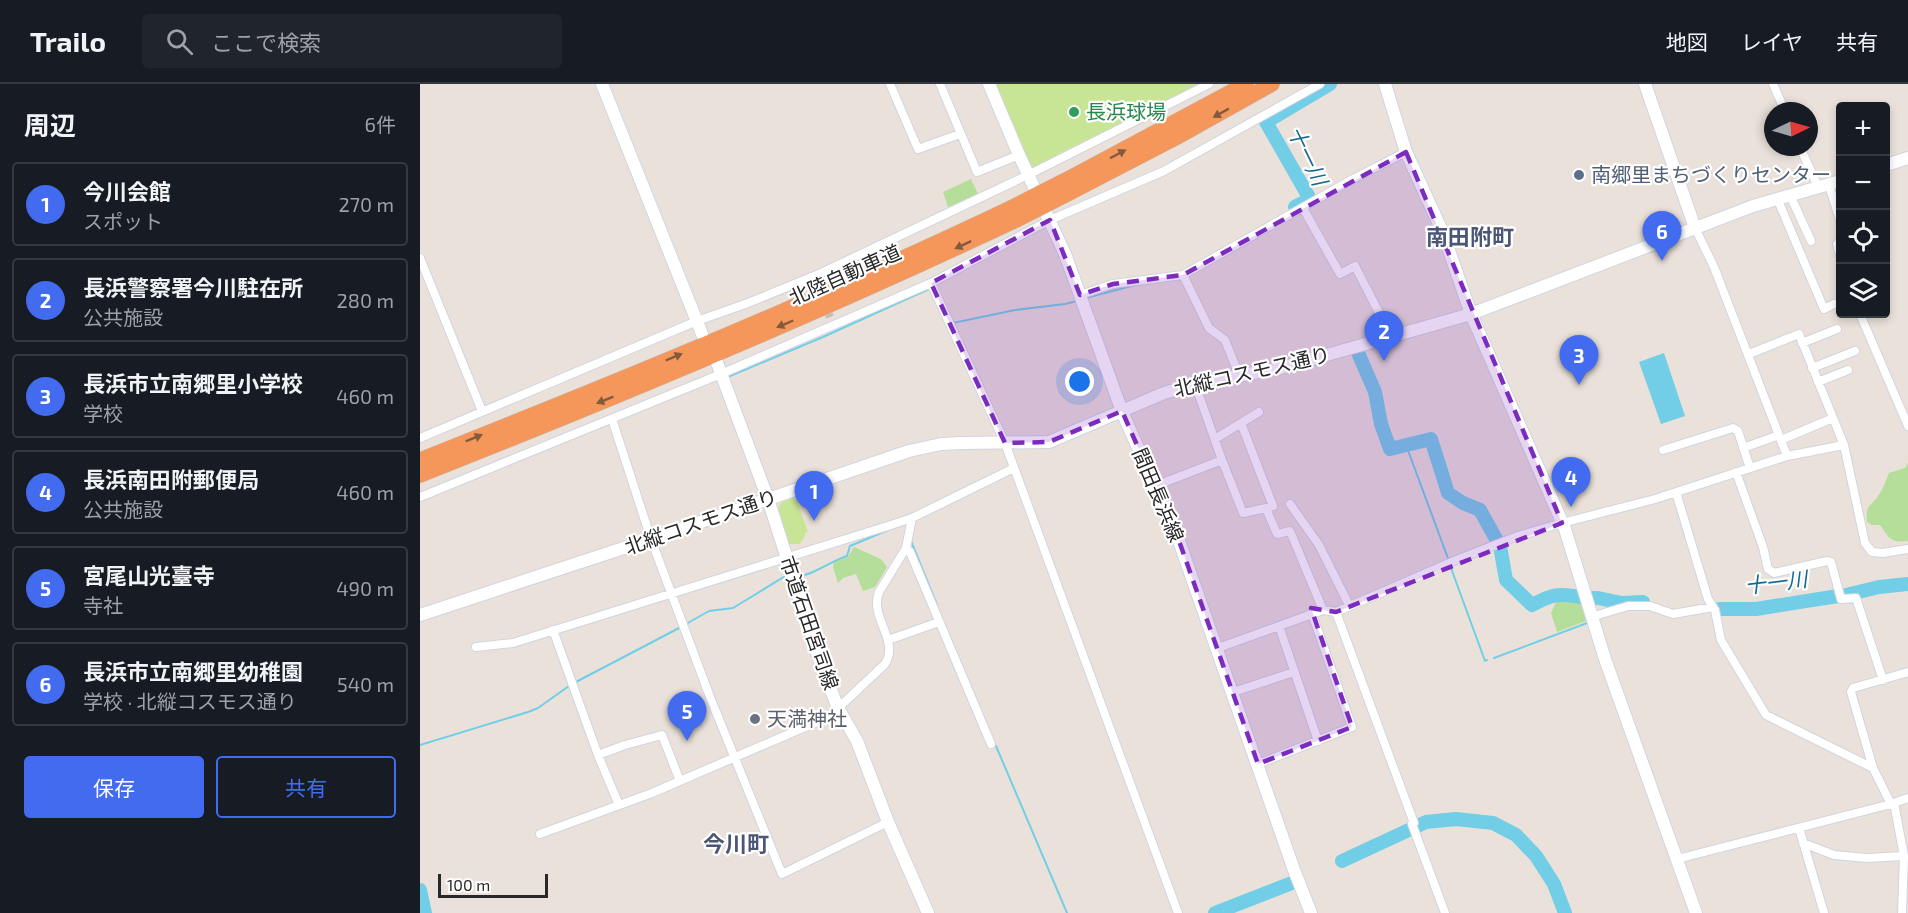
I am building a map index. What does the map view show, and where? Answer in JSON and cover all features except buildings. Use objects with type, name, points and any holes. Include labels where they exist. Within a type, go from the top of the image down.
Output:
[{"type":"highway","name":"北陸自動車道","points":[[1068,186],[1246,84]]},
{"type":"highway","name":"北陸自動車道","points":[[420,475],[637,387],[904,273],[1068,186],[1179,136],[1272,84]]},
{"type":"highway","name":"北陸自動車道","points":[[420,460],[631,375],[898,260],[1013,214]]},
{"type":"street","points":[[602,84],[702,334]]},
{"type":"street","points":[[890,84],[918,149],[960,134]]},
{"type":"street","points":[[940,84],[977,172],[1019,155]]},
{"type":"street","name":"間田長浜線","points":[[989,84],[1050,220],[1122,411],[1178,538],[1311,913]]},
{"type":"street","points":[[420,438],[697,321],[811,277],[1028,175],[1209,84]]},
{"type":"street","points":[[420,497],[721,374],[832,321],[931,283],[1050,220],[1164,171],[1320,84]]},
{"type":"street","points":[[1385,84],[1406,152],[1443,233],[1471,314],[1562,523],[1591,616],[1696,913]]},
{"type":"street","points":[[1645,84],[1695,228],[1714,267],[1787,456]]},
{"type":"street","points":[[1773,84],[1781,102]]},
{"type":"street","points":[[1080,295],[1113,284],[1183,275],[1353,179],[1406,152]]},
{"type":"street","points":[[1807,156],[1829,184],[1837,210]]},
{"type":"street","points":[[1890,164],[1908,158]]},
{"type":"street","name":"北縦コスモス通り","points":[[420,615],[917,449],[941,444],[1049,442],[1164,393],[1194,384],[1281,368],[1471,314],[1777,198],[1829,184]]},
{"type":"street","points":[[1790,195],[1811,241]]},
{"type":"street","points":[[1777,198],[1824,309],[1834,304]]},
{"type":"street","points":[[1303,208],[1340,274],[1355,266],[1391,336]]},
{"type":"street","points":[[421,264],[482,411]]},
{"type":"street","points":[[1183,275],[1209,328],[1225,340],[1239,375]]},
{"type":"street","points":[[811,277],[816,287]]},
{"type":"street","points":[[931,283],[1005,443],[1178,913]]},
{"type":"street","points":[[1862,318],[1908,426]]},
{"type":"street","points":[[1802,343],[1837,328]]},
{"type":"street","points":[[1749,354],[1799,334],[1844,445],[1865,543],[1872,552],[1882,553],[1908,549]]},
{"type":"street","points":[[1812,368],[1855,351]]},
{"type":"street","name":"市道石田宮司線","points":[[716,360],[768,499],[820,662],[838,708],[857,741],[888,822],[928,913]]},
{"type":"street","points":[[1818,382],[1848,370]]},
{"type":"street","points":[[1194,384],[1243,513],[1274,506],[1241,423]]},
{"type":"street","points":[[1215,439],[1259,412]]},
{"type":"street","points":[[1743,448],[1833,418]]},
{"type":"street","points":[[612,419],[651,539],[710,697],[782,874],[888,822]]},
{"type":"street","points":[[1663,450],[1733,428],[1738,431],[1750,468]]},
{"type":"street","points":[[1218,648],[1323,610],[1336,612],[1348,605],[1499,544],[1562,523],[1676,492],[1787,456],[1844,445]]},
{"type":"street","points":[[1155,486],[1222,460]]},
{"type":"street","points":[[476,647],[513,643],[912,518],[1014,468]]},
{"type":"street","points":[[1736,472],[1768,569],[1774,573],[1831,562],[1841,599],[1856,598],[1883,680]]},
{"type":"street","points":[[1676,492],[1708,599],[1715,610],[1721,640],[1766,715],[1873,768]]},
{"type":"street","points":[[1290,504],[1319,545],[1348,605]]},
{"type":"street","points":[[1266,508],[1277,534],[1290,531],[1323,610]]},
{"type":"street","points":[[540,834],[680,781],[826,718],[838,708],[885,664],[890,653],[876,599],[906,548],[912,518]]},
{"type":"street","points":[[906,548],[910,552],[992,744]]},
{"type":"street","points":[[1591,616],[1628,606],[1650,606],[1673,614],[1713,607]]},
{"type":"street","points":[[1336,612],[1445,913]]},
{"type":"street","points":[[1258,764],[1352,728],[1312,614]]},
{"type":"street","points":[[888,640],[939,622]]},
{"type":"street","points":[[1279,626],[1318,741]]},
{"type":"street","points":[[553,630],[598,755],[619,805]]},
{"type":"street","points":[[1233,692],[1294,672]]},
{"type":"street","points":[[1902,913],[1906,885],[1904,856],[1893,803],[1873,768],[1851,693],[1853,688],[1908,672]]},
{"type":"street","points":[[598,755],[662,735],[680,781]]},
{"type":"street","points":[[1677,859],[1908,798]]},
{"type":"street","points":[[1799,828],[1824,913]]},
{"type":"street","points":[[1803,843],[1834,855],[1867,858],[1904,856]]},
{"type":"highlighted area","points":[[1406,152],[1562,523],[1336,612],[1311,608],[1352,727],[1258,764],[1178,538],[1122,411],[1049,442],[1005,443],[931,283],[1050,220],[1080,295],[1113,284],[1183,275]]},
{"type":"green space","name":"長浜球場","points":[[995,84],[1201,84],[1033,176]]},
{"type":"green space","points":[[971,179],[978,194],[948,207],[943,192]]},
{"type":"green space","points":[[1908,463],[1908,541],[1894,541],[1880,525],[1867,522],[1867,512],[1881,491],[1889,473],[1905,468]]},
{"type":"green space","points":[[793,498],[797,501],[808,532],[805,533],[800,544],[789,544],[778,508],[782,502]]},
{"type":"green space","points":[[854,547],[881,559],[887,567],[875,587],[863,591],[856,574],[843,578],[838,583],[833,567],[834,562],[848,557]]},
{"type":"green space","points":[[1558,598],[1580,601],[1586,621],[1557,632],[1551,613]]},
{"type":"water","points":[[1664,353],[1685,416],[1661,424],[1639,362]]},
{"type":"waterway","name":"十一川","points":[[1295,207],[1310,199],[1266,122],[1330,84]]},
{"type":"waterway","points":[[1086,298],[1135,285]]},
{"type":"waterway","points":[[730,376],[931,288]]},
{"type":"waterway","points":[[953,323],[1015,310],[1077,301]]},
{"type":"waterway","name":"十一川","points":[[1359,355],[1375,392],[1381,424],[1390,449],[1431,439],[1448,493],[1480,510],[1500,546],[1506,580],[1532,605],[1555,595],[1581,597]]},
{"type":"waterway","points":[[1406,445],[1449,561]]},
{"type":"waterway","points":[[798,576],[808,574],[847,556],[850,546],[888,530]]},
{"type":"waterway","points":[[911,541],[937,605]]},
{"type":"waterway","points":[[1451,568],[1485,661],[1487,660]]},
{"type":"waterway","points":[[686,624],[709,611],[733,608],[787,575]]},
{"type":"waterway","name":"十一川","points":[[1846,595],[1879,587],[1908,584]]},
{"type":"waterway","name":"十一川","points":[[1719,609],[1756,609],[1838,596]]},
{"type":"waterway","name":"十一川","points":[[1589,598],[1622,603],[1643,602]]},
{"type":"waterway","points":[[1494,658],[1587,623]]},
{"type":"waterway","points":[[574,683],[681,627]]},
{"type":"waterway","points":[[420,745],[528,712],[538,708],[569,686]]},
{"type":"waterway","points":[[996,746],[1067,913]]},
{"type":"waterway","points":[[1342,861],[1426,822],[1456,819],[1493,823],[1516,835],[1536,856],[1554,884],[1565,913]]},
{"type":"waterway","points":[[1215,913],[1292,883]]},
{"type":"waterway","points":[[420,890],[425,913]]},
{"type":"tunnel","points":[[824,303],[830,317]]},
{"type":"place","name":"長浜球場","points":[[1074,112]]},
{"type":"place","name":"南郷里まちづくりセンター","points":[[1579,175]]},
{"type":"place","name":"長浜市立南郷里幼稚園","points":[[1662,261]]},
{"type":"place","name":"長浜警察署今川駐在所","points":[[1384,361]]},
{"type":"place","name":"長浜市立南郷里小学校","points":[[1579,385]]},
{"type":"place","name":"長浜南田附郵便局","points":[[1571,507]]},
{"type":"place","name":"今川会館","points":[[814,521]]},
{"type":"place","name":"天満神社","points":[[755,719]]},
{"type":"place","name":"宮尾山光臺寺","points":[[687,741]]},
{"type":"district","name":"南田附町","points":[[1470,237]]},
{"type":"district","name":"今川町","points":[[736,844]]}]
